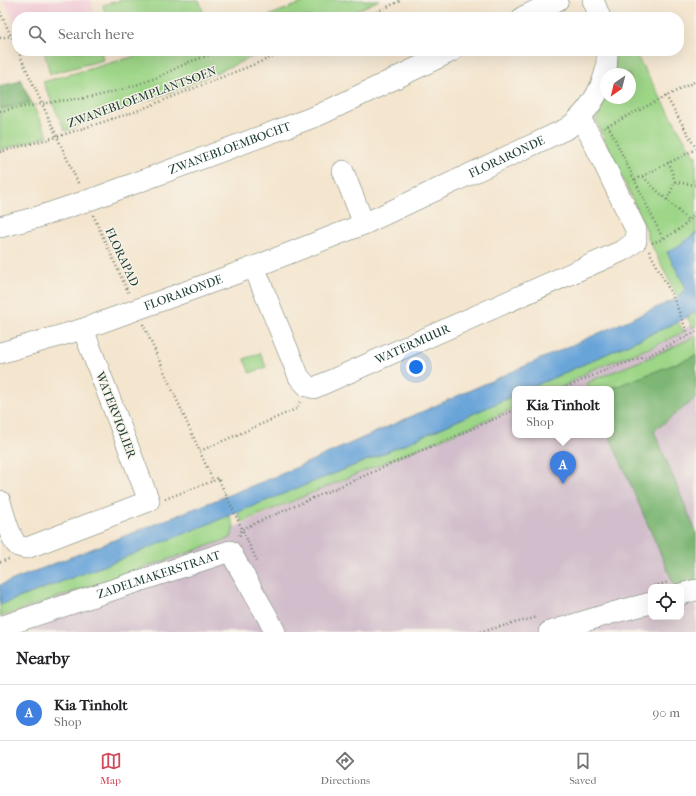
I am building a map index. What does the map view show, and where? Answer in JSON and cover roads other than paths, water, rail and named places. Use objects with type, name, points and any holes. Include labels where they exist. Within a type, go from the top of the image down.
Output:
[{"type":"street","points":[[533,12],[558,0]]},
{"type":"street","points":[[594,0],[598,12]]},
{"type":"street","name":"ZWANEBLOEMBOCHT","points":[[0,227],[38,217],[87,201],[319,115],[442,56]]},
{"type":"street","name":"FLORARONDE","points":[[0,353],[83,329],[254,267],[364,224],[568,128],[585,127],[606,70],[607,56]]},
{"type":"street","name":"WATERMUUR","points":[[254,267],[299,377],[307,386],[314,388],[624,250],[636,241],[636,230],[585,127]]},
{"type":"street","points":[[343,171],[364,224]]},
{"type":"street","name":"WATERVIOLIER","points":[[0,501],[14,542],[19,547],[27,548],[148,501],[83,329]]},
{"type":"street","name":"ZADELMAKERSTRAAT","points":[[0,627],[230,551],[275,632]]},
{"type":"street","points":[[684,593],[696,590]]},
{"type":"street","points":[[549,632],[648,604]]},
{"type":"water","points":[[696,233],[696,312],[678,322],[535,386],[512,386],[512,396],[378,456],[111,563],[0,605],[0,585],[277,476],[678,298],[686,288],[667,252]]},
{"type":"place","name":"Kia Tinholt","points":[[563,484]]}]
